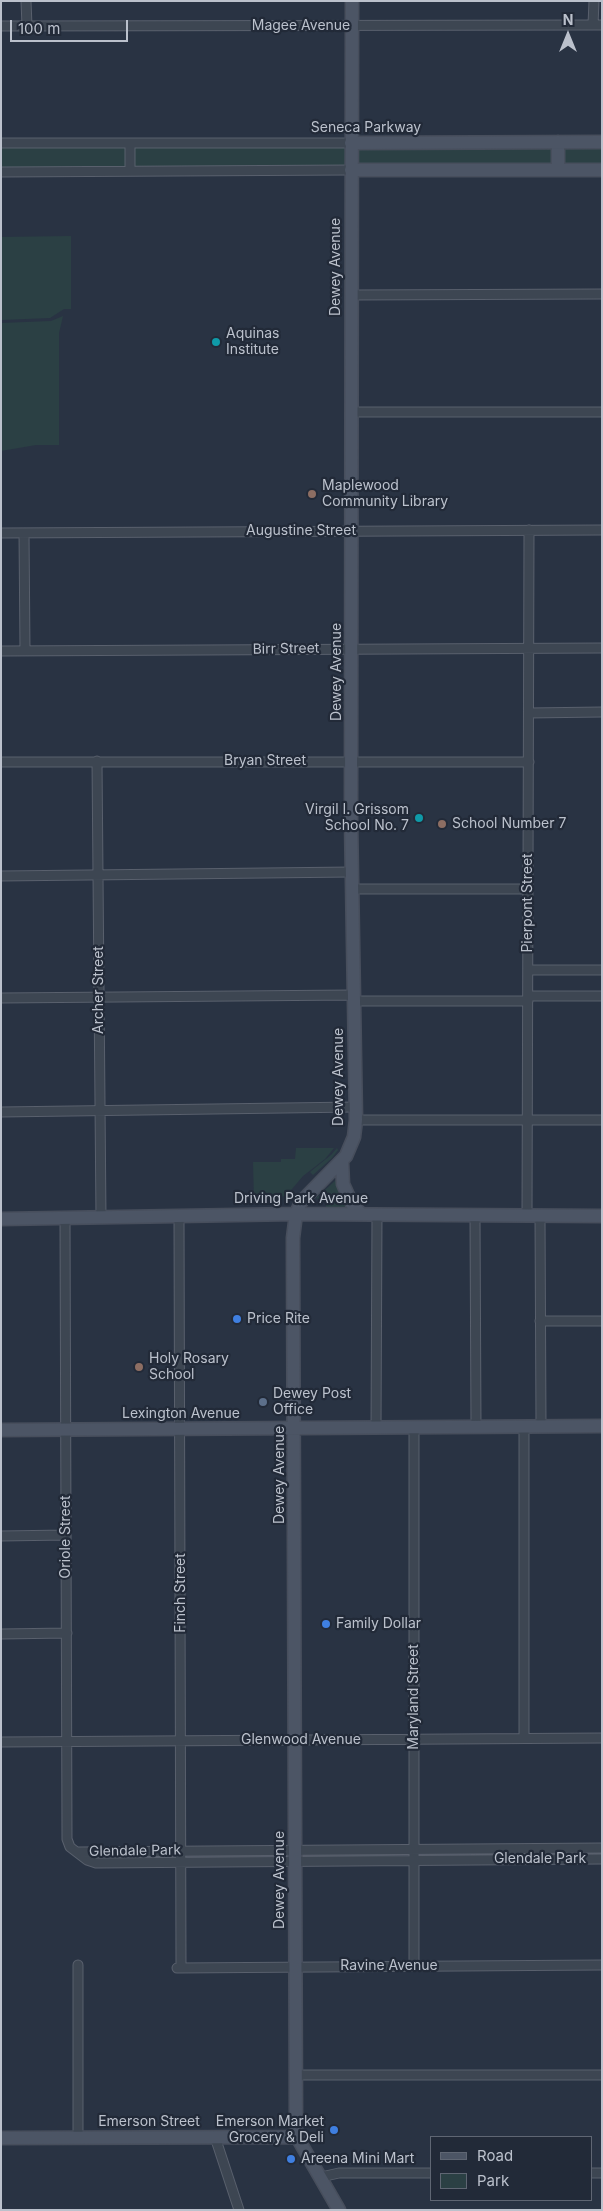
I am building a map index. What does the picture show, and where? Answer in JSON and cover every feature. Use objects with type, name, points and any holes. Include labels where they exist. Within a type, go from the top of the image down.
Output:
[{"type":"street","points":[[26,1],[27,26]]},
{"type":"street","name":"Dewey Avenue","points":[[297,2137],[293,1238],[296,1214],[305,1196],[342,1162],[352,1144],[356,1114],[352,889],[352,1]]},
{"type":"street","points":[[594,1],[598,25]]},
{"type":"street","name":"Magee Avenue","points":[[1,26],[598,25]]},
{"type":"street","points":[[558,142],[558,170]]},
{"type":"street","name":"Seneca Parkway","points":[[1,143],[602,142]]},
{"type":"street","points":[[130,143],[130,171]]},
{"type":"street","points":[[1,172],[602,170]]},
{"type":"street","points":[[352,295],[602,294]]},
{"type":"street","points":[[352,412],[602,412]]},
{"type":"street","name":"Pierpont Street","points":[[529,530],[528,1120],[540,1321],[541,1426]]},
{"type":"street","name":"Augustine Street","points":[[1,533],[602,530]]},
{"type":"street","points":[[24,533],[25,651]]},
{"type":"street","name":"Birr Street","points":[[1,651],[602,648]]},
{"type":"street","points":[[529,713],[602,712]]},
{"type":"street","name":"Archer Street","points":[[97,761],[101,1218]]},
{"type":"street","name":"Bryan Street","points":[[1,762],[529,762]]},
{"type":"street","points":[[1,876],[352,872]]},
{"type":"street","points":[[352,889],[528,888]]},
{"type":"street","points":[[528,970],[602,970]]},
{"type":"street","points":[[1,998],[528,998],[602,996]]},
{"type":"street","points":[[1,1112],[100,1111],[356,1114],[528,1120],[602,1120]]},
{"type":"street","points":[[342,1162],[343,1184],[352,1204],[361,1214]]},
{"type":"street","name":"Driving Park Avenue","points":[[1,1219],[296,1214],[602,1216]]},
{"type":"street","points":[[376,1428],[377,1214]]},
{"type":"street","points":[[475,1216],[476,1427]]},
{"type":"street","name":"Finch Street","points":[[178,1968],[181,1862],[179,1217]]},
{"type":"street","name":"Oriole Street","points":[[64,1218],[67,1839],[69,1846],[76,1852]]},
{"type":"street","points":[[540,1321],[602,1321]]},
{"type":"street","points":[[524,1426],[524,1738]]},
{"type":"street","name":"Lexington Avenue","points":[[1,1430],[602,1426]]},
{"type":"street","name":"Maryland Street","points":[[414,1427],[414,1966]]},
{"type":"street","points":[[1,1536],[66,1535]]},
{"type":"street","points":[[1,1634],[66,1633]]},
{"type":"street","name":"Glenwood Avenue","points":[[1,1742],[602,1738]]},
{"type":"street","name":"Glendale Park","points":[[76,1852],[93,1862],[181,1862],[414,1849],[602,1848]]},
{"type":"street","name":"Glendale Park","points":[[76,1852],[181,1851],[414,1860],[602,1858]]},
{"type":"street","name":"Ravine Avenue","points":[[178,1968],[602,1965]]},
{"type":"street","points":[[78,1966],[78,2137]]},
{"type":"street","points":[[296,2075],[602,2075]]},
{"type":"street","points":[[215,2137],[239,2210]]},
{"type":"street","points":[[297,2137],[339,2210]]},
{"type":"street","name":"Emerson Street","points":[[1,2138],[297,2137]]},
{"type":"street","points":[[321,2177],[339,2173],[430,2173]]},
{"type":"green space","points":[[602,146],[602,166],[1,168],[1,147]]},
{"type":"green space","points":[[71,236],[71,309],[64,309],[50,318],[1,320],[1,237]]},
{"type":"green space","points":[[63,316],[59,333],[59,445],[36,445],[1,451],[1,323],[51,321]]},
{"type":"green space","points":[[296,1148],[334,1148],[325,1159],[303,1176],[287,1195],[271,1201],[254,1201],[253,1162],[281,1162],[281,1159],[295,1159]]},
{"type":"green space","points":[[337,1148],[338,1150],[332,1158],[313,1175],[310,1172],[331,1155]]},
{"type":"green space","points":[[338,1180],[348,1207],[326,1207],[326,1201],[316,1198]]},
{"type":"place","name":"Aquinas Institute","points":[[216,342]]},
{"type":"place","name":"Maplewood Community Library","points":[[312,494]]},
{"type":"place","name":"Virgil I. Grissom School No. 7","points":[[419,818]]},
{"type":"place","name":"School Number 7","points":[[442,824]]},
{"type":"place","name":"Price Rite","points":[[237,1319]]},
{"type":"place","name":"Holy Rosary School","points":[[139,1367]]},
{"type":"place","name":"Dewey Post Office","points":[[263,1402]]},
{"type":"place","name":"Family Dollar","points":[[326,1624]]},
{"type":"place","name":"Emerson Market Grocery & Deli","points":[[334,2130]]},
{"type":"place","name":"Areena Mini Mart","points":[[291,2159]]}]
